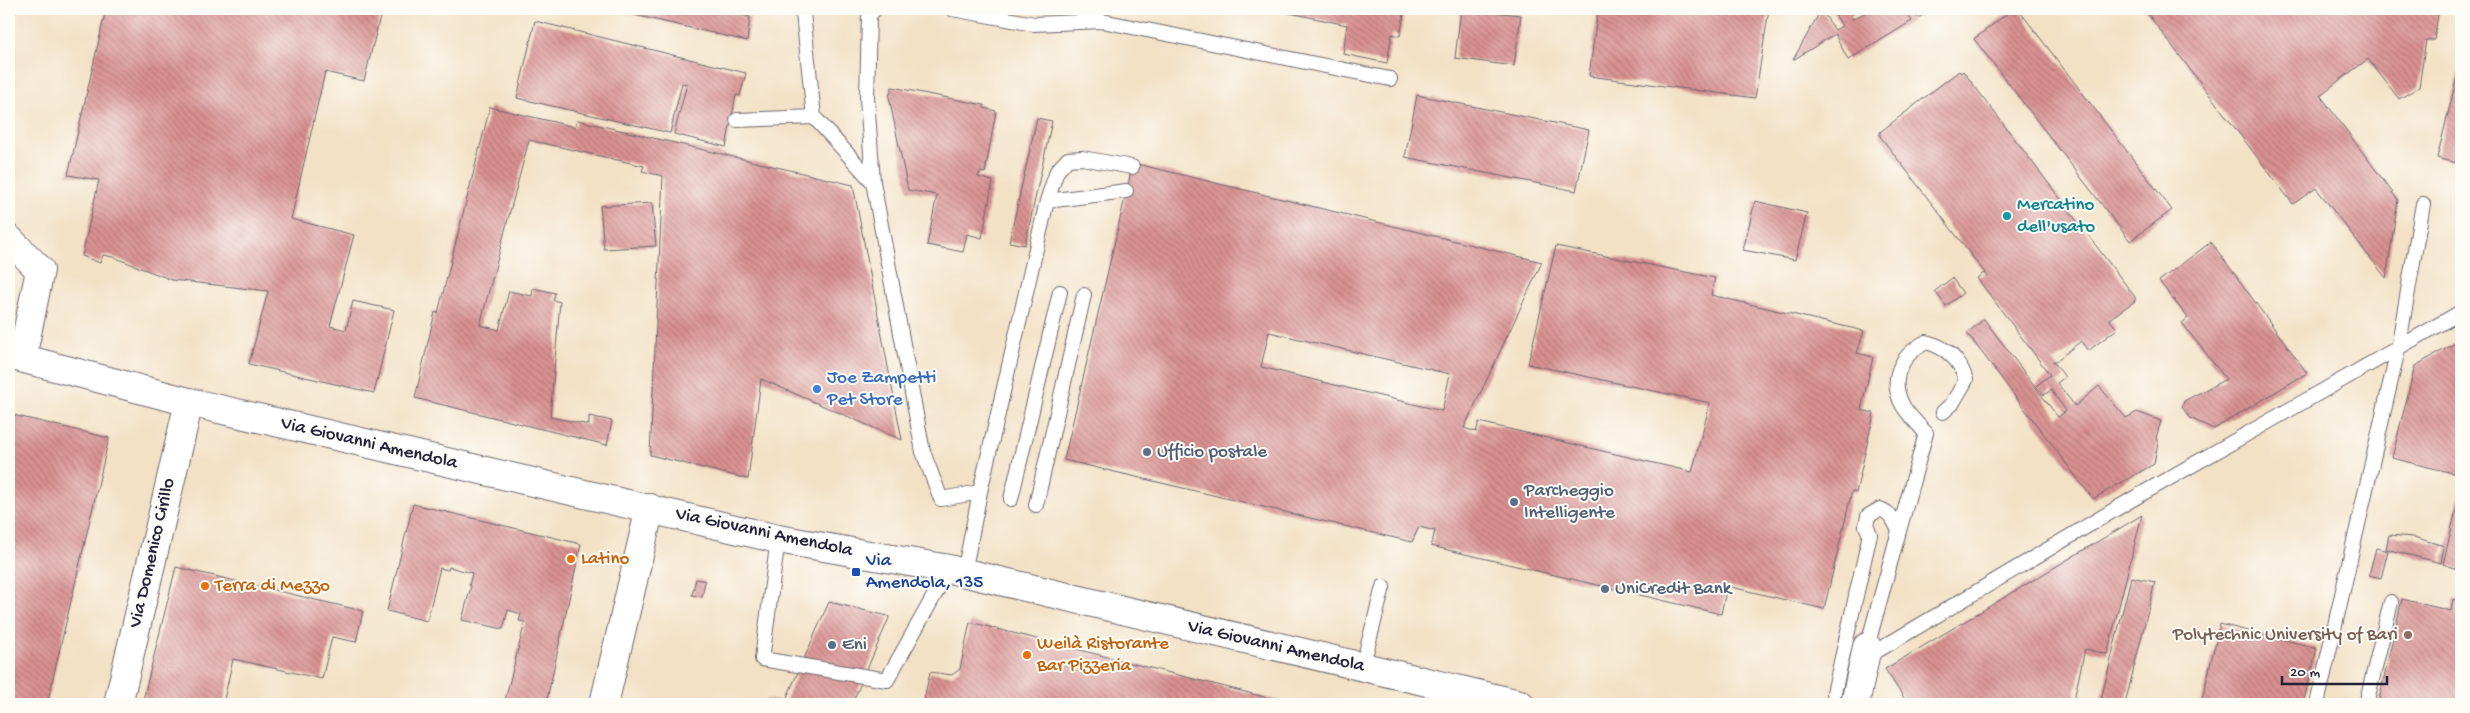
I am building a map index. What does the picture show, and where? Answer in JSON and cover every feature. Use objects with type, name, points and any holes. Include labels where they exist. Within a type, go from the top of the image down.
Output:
[{"type":"main road","points":[[9,239],[40,270],[15,357]]},
{"type":"main road","name":"Via Giovanni Amendola","points":[[15,357],[189,402],[778,539],[956,571],[1520,704]]},
{"type":"main road","name":"Via Domenico Cirillo","points":[[118,704],[189,402]]},
{"type":"main road","points":[[604,704],[650,508]]},
{"type":"main road","points":[[1844,699],[1866,652]]},
{"type":"lane","points":[[797,9],[803,13],[814,117],[873,182]]},
{"type":"lane","points":[[875,9],[869,15],[867,98],[873,182],[923,452],[941,499],[980,492]]},
{"type":"lane","points":[[952,9],[1034,24],[1102,21],[1390,79]]},
{"type":"lane","points":[[737,120],[814,117]]},
{"type":"lane","points":[[778,539],[762,659],[887,680],[956,571],[980,492],[1047,201],[1057,171],[1068,160],[1082,158],[1132,167]]},
{"type":"lane","points":[[1047,201],[1126,191]]},
{"type":"lane","points":[[2317,704],[2398,349],[2423,204]]},
{"type":"lane","points":[[1011,499],[1060,292]]},
{"type":"lane","points":[[1036,505],[1084,295]]},
{"type":"lane","points":[[1866,652],[2461,312]]},
{"type":"lane","points":[[1866,652],[1926,433],[1904,407],[1897,391],[1896,375],[1903,359],[1914,348],[1926,342],[1937,345],[1951,354],[1962,368],[1966,380],[1952,404],[1943,412]]},
{"type":"lane","points":[[1844,699],[1870,534],[1866,526],[1868,516],[1880,508],[1893,518],[1899,531]]},
{"type":"lane","points":[[1362,668],[1383,587]]},
{"type":"lane","points":[[2366,704],[2391,602]]},
{"type":"building","points":[[106,9],[382,9],[364,81],[325,72],[291,219],[354,235],[330,326],[346,330],[353,301],[394,310],[374,393],[249,364],[268,291],[172,280],[113,257],[103,255],[100,263],[82,256],[99,180],[68,175]]},
{"type":"building","points":[[714,9],[750,17],[747,41],[613,10]]},
{"type":"building","points":[[1271,9],[1405,9],[1400,36],[1392,34],[1387,63],[1343,54],[1347,25]]},
{"type":"building","points":[[1461,9],[1521,15],[1514,66],[1455,58]]},
{"type":"building","points":[[1598,9],[1769,9],[1755,98],[1589,76]]},
{"type":"building","points":[[1832,9],[1861,9],[1850,15],[1853,19],[1872,9],[1904,9],[1912,21],[1848,60],[1835,34],[1793,60],[1821,10],[1835,30],[1842,26]]},
{"type":"building","points":[[1911,9],[1932,9],[1918,18]]},
{"type":"building","points":[[2013,9],[2018,9],[2172,210],[2130,241],[1974,39]]},
{"type":"building","points":[[2144,9],[2439,9],[2434,40],[2426,40],[2419,87],[2399,99],[2368,59],[2320,95],[2398,200],[2386,278],[2316,188],[2293,204]]},
{"type":"building","points":[[535,21],[746,73],[740,96],[736,95],[726,147],[674,134],[687,84],[682,83],[670,133],[517,98]]},
{"type":"building","points":[[2461,61],[2461,164],[2437,158]]},
{"type":"building","name":"Mercatino dell'usato","points":[[1959,71],[1961,73],[1963,71],[2135,297],[2135,301],[2109,319],[2117,329],[2088,351],[2081,341],[2056,361],[2053,361],[2065,377],[2057,383],[2075,406],[2099,386],[2126,418],[2137,412],[2161,421],[2156,438],[2158,442],[2154,464],[2093,499],[1967,333],[1984,319],[2058,417],[2066,411],[2051,390],[2044,395],[2036,386],[2050,375],[1977,278],[1984,273],[1988,277],[1880,136],[1880,132]]},
{"type":"building","points":[[892,87],[984,105],[984,108],[996,111],[985,173],[980,172],[978,177],[993,181],[982,238],[967,234],[963,252],[927,245],[937,195],[908,190],[889,97]]},
{"type":"building","points":[[1417,95],[1589,130],[1576,191],[1405,157]]},
{"type":"building","points":[[490,107],[575,127],[577,120],[853,185],[902,440],[761,379],[748,479],[650,455],[663,176],[642,171],[644,166],[529,140],[480,325],[499,330],[509,291],[532,296],[533,288],[555,293],[553,300],[560,302],[550,417],[589,425],[589,416],[612,421],[607,445],[415,398],[435,312],[438,313]]},
{"type":"building","points":[[1037,118],[1052,121],[1025,245],[1009,242]]},
{"type":"building","points":[[1133,163],[1542,262],[1464,428],[1476,432],[1479,422],[1692,472],[1710,403],[1528,364],[1556,246],[1715,278],[1711,295],[1864,331],[1857,353],[1873,357],[1861,410],[1874,413],[1856,493],[1852,491],[1824,609],[1727,586],[1721,614],[1431,546],[1435,531],[1419,527],[1412,542],[1064,460]],"holes":[[[1269,332],[1450,374],[1442,411],[1261,367]]]},
{"type":"building","points":[[1755,201],[1807,213],[1795,260],[1743,250]]},
{"type":"building","points":[[652,203],[656,246],[604,249],[600,206]]},
{"type":"building","points":[[2211,242],[2307,373],[2214,429],[2190,418],[2182,407],[2184,401],[2226,379],[2182,323],[2188,318],[2159,281]]},
{"type":"building","points":[[1952,278],[1963,293],[1946,306],[1935,291]]},
{"type":"building","points":[[2461,340],[2461,475],[2392,458],[2415,366]]},
{"type":"building","points":[[9,414],[109,438],[47,704],[9,704]]},
{"type":"building","points":[[2461,489],[2461,570],[2443,564]]},
{"type":"building","points":[[413,504],[581,544],[546,704],[504,704],[525,622],[519,621],[521,614],[508,610],[503,629],[462,620],[471,586],[469,585],[472,573],[449,567],[448,570],[440,568],[427,621],[387,611]]},
{"type":"building","points":[[2142,515],[2107,654],[2085,649],[2073,704],[1908,704],[1885,669]]},
{"type":"building","points":[[2389,535],[2414,537],[2444,546],[2441,563],[2386,549]]},
{"type":"building","points":[[2376,548],[2388,551],[2381,578],[2369,575]]},
{"type":"building","points":[[176,567],[363,611],[356,642],[332,637],[322,679],[233,659],[223,704],[142,704]]},
{"type":"building","points":[[2131,577],[2155,582],[2125,704],[2100,704]]},
{"type":"building","points":[[696,579],[705,581],[702,597],[692,595]]},
{"type":"building","points":[[2402,599],[2451,611],[2453,599],[2461,601],[2461,704],[2378,704]]},
{"type":"building","points":[[829,602],[888,616],[889,618],[852,704],[784,704]]},
{"type":"building","points":[[970,622],[1292,704],[923,704],[930,672],[952,675],[960,669]]},
{"type":"building","points":[[2220,624],[2317,648],[2303,704],[2201,704]]},
{"type":"building","points":[[767,699],[784,702],[784,704],[756,704]]},
{"type":"place","name":"Mercatino dell'usato","points":[[2007,216]]},
{"type":"place","name":"Joe Zampetti Pet Store","points":[[817,389]]},
{"type":"place","name":"Ufficio postale","points":[[1147,452]]},
{"type":"place","name":"Parcheggio Intelligente","points":[[1514,502]]},
{"type":"place","name":"Latino","points":[[571,559]]},
{"type":"place","name":"Via Amendola, 135","points":[[856,572]]},
{"type":"place","name":"Terra di Mezzo","points":[[205,586]]},
{"type":"place","name":"UniCredit Bank","points":[[1605,589]]},
{"type":"place","name":"Polytechnic University of Bari","points":[[2408,635]]},
{"type":"place","name":"Eni","points":[[832,645]]},
{"type":"place","name":"Weilà Ristorante Bar Pizzeria","points":[[1027,655]]}]
